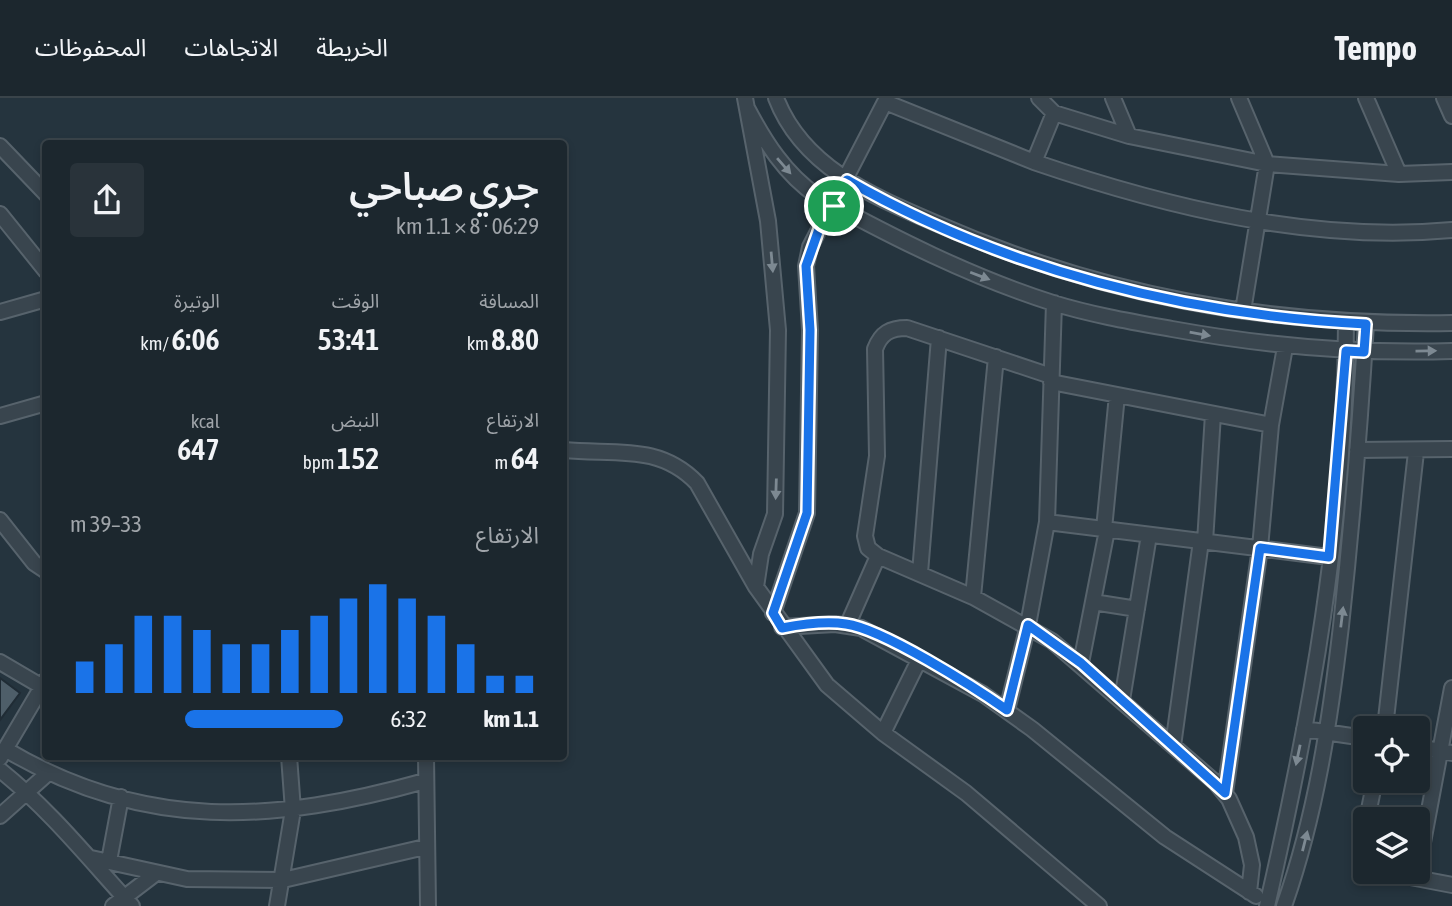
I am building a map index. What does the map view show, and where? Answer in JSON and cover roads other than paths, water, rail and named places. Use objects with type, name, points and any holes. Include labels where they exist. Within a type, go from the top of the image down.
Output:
[{"type":"street","points":[[776,98],[797,139],[847,180],[885,201],[977,242],[1063,273],[1132,292],[1243,312],[1346,323],[1452,323]]},
{"type":"street","points":[[1039,98],[1046,109],[1054,113],[1129,136],[1267,164],[1399,174],[1452,172]]},
{"type":"street","points":[[1113,98],[1129,136]]},
{"type":"street","points":[[1239,98],[1267,164],[1243,312]]},
{"type":"street","points":[[1367,98],[1399,174]]},
{"type":"street","points":[[1444,98],[1452,116]]},
{"type":"street","points":[[773,613],[807,513],[810,330],[806,266],[819,229],[834,206],[886,100],[1034,162],[1126,192],[1259,219],[1346,231],[1452,230]]},
{"type":"street","points":[[746,103],[777,159],[800,185],[834,206],[970,272],[1054,303],[1128,321],[1285,347],[1364,352],[1452,351]]},
{"type":"street","points":[[746,103],[768,221],[778,330],[775,514],[761,554],[755,587]]},
{"type":"street","points":[[1034,162],[1054,113]]},
{"type":"street","points":[[0,146],[42,190]]},
{"type":"street","points":[[1,216],[42,266]]},
{"type":"street","points":[[0,312],[42,300]]},
{"type":"street","points":[[1007,710],[1028,625],[1047,522],[1054,303]]},
{"type":"street","points":[[1274,905],[1327,579],[1346,323]]},
{"type":"street","points":[[1274,905],[1299,862],[1328,732],[1346,580],[1366,324]]},
{"type":"street","points":[[1249,892],[1252,864],[1246,837],[1225,793],[1173,746],[1081,663],[1028,625],[973,597],[878,556],[868,548],[865,536],[877,456],[875,349],[881,336],[898,328],[996,357],[1051,379],[1270,425]]},
{"type":"street","points":[[920,573],[939,338]]},
{"type":"street","points":[[1225,793],[1260,548],[1270,425],[1285,347]]},
{"type":"street","points":[[973,597],[996,357]]},
{"type":"street","points":[[1081,663],[1106,529],[1117,395]]},
{"type":"street","points":[[0,416],[42,404]]},
{"type":"street","points":[[1173,746],[1203,541],[1213,414]]},
{"type":"street","points":[[1357,450],[1416,452],[1452,449]]},
{"type":"street","points":[[567,450],[638,453],[675,463],[697,483],[755,587],[782,628],[827,685],[883,733],[966,793],[1098,906]]},
{"type":"street","points":[[1386,716],[1416,452]]},
{"type":"street","points":[[0,520],[34,563],[42,568]]},
{"type":"street","points":[[1047,522],[1329,557]]},
{"type":"street","points":[[1122,700],[1149,535]]},
{"type":"street","points":[[848,624],[878,556]]},
{"type":"street","points":[[1327,579],[1346,580]]},
{"type":"street","points":[[1093,602],[1137,609]]},
{"type":"street","points":[[782,628],[848,624],[879,636],[920,658],[1007,710],[1165,837],[1249,892],[1274,905]]},
{"type":"street","points":[[883,733],[920,658]]},
{"type":"street","points":[[0,662],[42,684]]},
{"type":"street","points":[[42,688],[3,753],[47,774],[121,797],[218,814],[293,810],[425,780]]},
{"type":"street","points":[[1430,821],[1447,752],[1452,688]]},
{"type":"street","points":[[1304,729],[1353,735]]},
{"type":"street","points":[[277,906],[293,810],[289,760]]},
{"type":"street","points":[[426,760],[425,847],[428,906]]},
{"type":"street","points":[[0,770],[27,792],[91,858],[123,903],[155,874]]},
{"type":"street","points":[[0,816],[47,774]]},
{"type":"street","points":[[108,861],[121,797]]},
{"type":"street","points":[[91,858],[155,874],[211,881],[283,880],[425,847]]},
{"type":"street","points":[[1430,878],[1452,886]]}]
